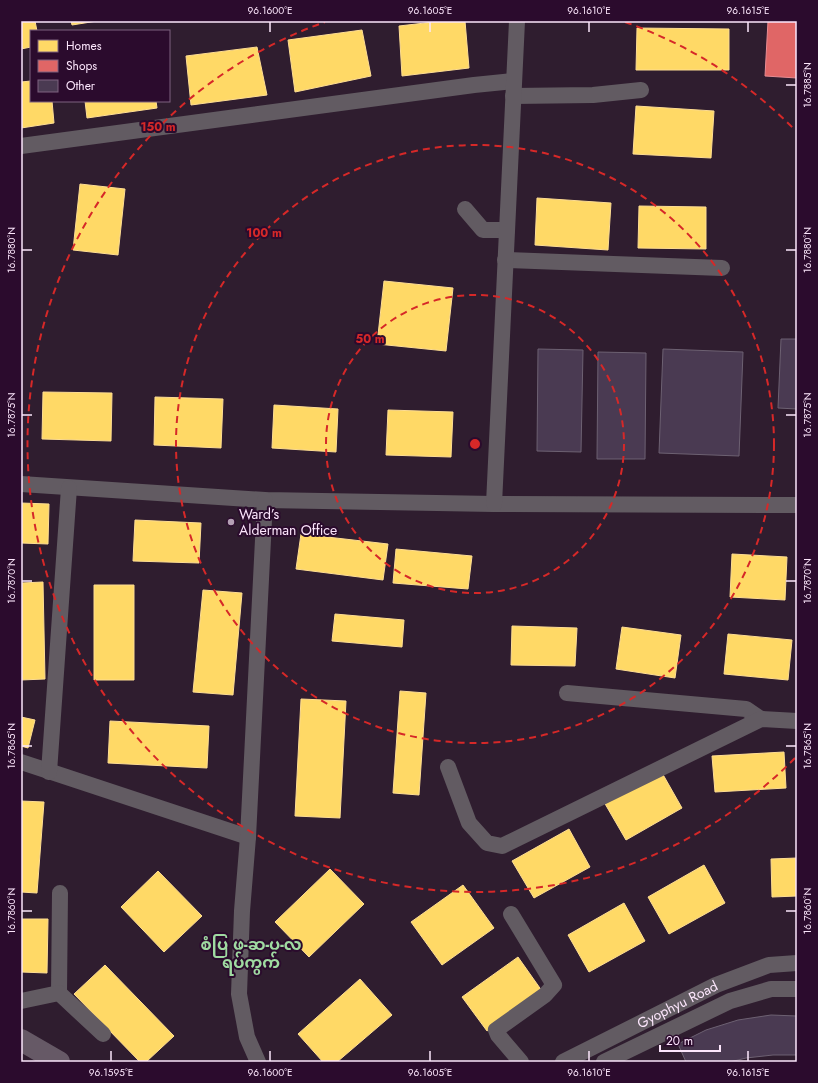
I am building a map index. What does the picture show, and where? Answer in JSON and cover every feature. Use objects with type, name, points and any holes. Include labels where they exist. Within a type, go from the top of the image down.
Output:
[{"type":"main road","points":[[21,1040],[59,1062]]},
{"type":"street","points":[[494,504],[517,21]]},
{"type":"street","points":[[21,146],[474,85],[593,95],[641,90]]},
{"type":"street","points":[[465,209],[483,230],[507,230]]},
{"type":"street","points":[[505,260],[722,268]]},
{"type":"street","points":[[21,484],[265,500],[494,504],[797,505]]},
{"type":"street","points":[[49,772],[69,488]]},
{"type":"street","points":[[258,1062],[247,1037],[240,994],[242,911],[248,837],[265,500]]},
{"type":"street","points":[[567,693],[746,710],[761,719],[797,721]]},
{"type":"street","points":[[448,767],[469,822],[487,843],[502,846],[761,719]]},
{"type":"street","points":[[21,762],[248,837]]},
{"type":"street","points":[[60,893],[59,993],[103,1034]]},
{"type":"street","points":[[511,914],[554,985],[546,995],[496,1030],[498,1035],[521,1062]]},
{"type":"street","name":"Gyophyu Road","points":[[563,1062],[716,984],[769,965],[797,963]]},
{"type":"street","name":"Gyophyu Road","points":[[604,1062],[730,1001],[771,989],[797,989]]},
{"type":"street","points":[[21,1000],[59,993]]},
{"type":"building: Homes","points":[[21,21],[35,21],[37,30],[30,30],[30,47],[21,49]]},
{"type":"building: Homes","points":[[71,21],[97,21],[72,25]]},
{"type":"building: Homes","points":[[442,21],[465,21],[469,68],[402,76],[399,26]]},
{"type":"building: Homes","points":[[637,28],[729,29],[729,70],[636,70]]},
{"type":"building: Homes","points":[[362,30],[371,76],[295,92],[288,40]]},
{"type":"building: Homes","points":[[257,47],[267,95],[191,105],[186,56]]},
{"type":"building: Homes","points":[[30,81],[30,102],[52,102],[54,123],[21,128],[21,82]]},
{"type":"building: Homes","points":[[85,102],[156,102],[157,108],[87,118]]},
{"type":"building: Homes","points":[[636,106],[714,111],[711,158],[633,154]]},
{"type":"building: Homes","points":[[80,184],[125,189],[118,255],[73,250]]},
{"type":"building: Homes","points":[[537,198],[611,203],[608,250],[535,245]]},
{"type":"building: Homes","points":[[639,206],[706,207],[706,249],[638,248]]},
{"type":"building: Homes","points":[[384,281],[453,288],[446,351],[377,344]]},
{"type":"building: Homes","points":[[43,392],[112,393],[111,441],[42,439]]},
{"type":"building: Homes","points":[[155,397],[223,399],[221,448],[154,445]]},
{"type":"building: Homes","points":[[274,405],[338,409],[336,452],[272,448]]},
{"type":"building: Homes","points":[[388,410],[453,412],[451,457],[386,455]]},
{"type":"building: Homes","points":[[21,503],[49,504],[48,544],[21,543]]},
{"type":"building: Homes","points":[[135,520],[201,523],[199,563],[133,561]]},
{"type":"building: Homes","points":[[301,534],[388,544],[383,580],[296,569]]},
{"type":"building: Homes","points":[[396,549],[472,556],[468,589],[393,583]]},
{"type":"building: Homes","points":[[732,554],[787,557],[785,600],[730,597]]},
{"type":"building: Homes","points":[[43,582],[45,679],[21,680],[21,583]]},
{"type":"building: Homes","points":[[94,585],[134,585],[134,680],[94,680]]},
{"type":"building: Homes","points":[[203,590],[242,593],[233,695],[193,692]]},
{"type":"building: Homes","points":[[335,614],[404,620],[402,647],[332,641]]},
{"type":"building: Homes","points":[[512,626],[577,628],[575,666],[511,665]]},
{"type":"building: Homes","points":[[622,627],[681,635],[675,678],[616,669]]},
{"type":"building: Homes","points":[[728,634],[792,640],[788,680],[724,674]]},
{"type":"building: Homes","points":[[400,691],[426,693],[419,795],[393,793]]},
{"type":"building: Homes","points":[[301,699],[346,701],[340,818],[295,816]]},
{"type":"building: Homes","points":[[21,717],[35,720],[28,748],[21,746]]},
{"type":"building: Homes","points":[[110,721],[209,726],[207,768],[108,763]]},
{"type":"building: Homes","points":[[784,752],[786,788],[715,792],[712,756]]},
{"type":"building: Homes","points":[[661,771],[682,808],[626,840],[604,802]]},
{"type":"building: Homes","points":[[21,801],[44,802],[37,893],[21,892]]},
{"type":"building: Homes","points":[[569,829],[590,867],[534,898],[512,861]]},
{"type":"building: Homes","points":[[797,858],[797,896],[772,897],[771,859]]},
{"type":"building: Homes","points":[[704,865],[725,903],[669,934],[648,897]]},
{"type":"building: Homes","points":[[330,869],[364,904],[309,957],[275,922]]},
{"type":"building: Homes","points":[[158,871],[202,916],[164,952],[121,907]]},
{"type":"building: Homes","points":[[463,885],[494,928],[442,965],[411,922]]},
{"type":"building: Homes","points":[[624,903],[645,941],[589,972],[568,935]]},
{"type":"building: Homes","points":[[21,919],[48,919],[47,973],[21,972]]},
{"type":"building: Homes","points":[[518,957],[542,991],[487,1031],[462,997]]},
{"type":"building: Homes","points":[[105,965],[174,1036],[146,1062],[140,1062],[74,994]]},
{"type":"building: Homes","points":[[360,979],[392,1015],[337,1062],[323,1062],[298,1034]]},
{"type":"building: Shops","points":[[768,21],[797,21],[797,78],[765,76]]},
{"type":"building: Other","points":[[781,339],[797,339],[797,409],[778,408]]},
{"type":"building: Other","points":[[538,349],[583,350],[581,452],[537,451]]},
{"type":"building: Other","points":[[663,349],[743,352],[739,456],[659,453]]},
{"type":"building: Other","points":[[598,352],[646,353],[645,459],[597,459]]},
{"type":"building: Other","points":[[771,1015],[797,1016],[797,1055],[773,1055],[746,1058],[730,1062],[686,1062],[678,1044],[706,1030],[738,1020]]},
{"type":"place","name":"Ward’s Alderman Office","points":[[231,522]]},
{"type":"district","name":"စံပြ ဖ-ဆ-ပ-လ ရပ်ကွက်","points":[[251,953]]}]
